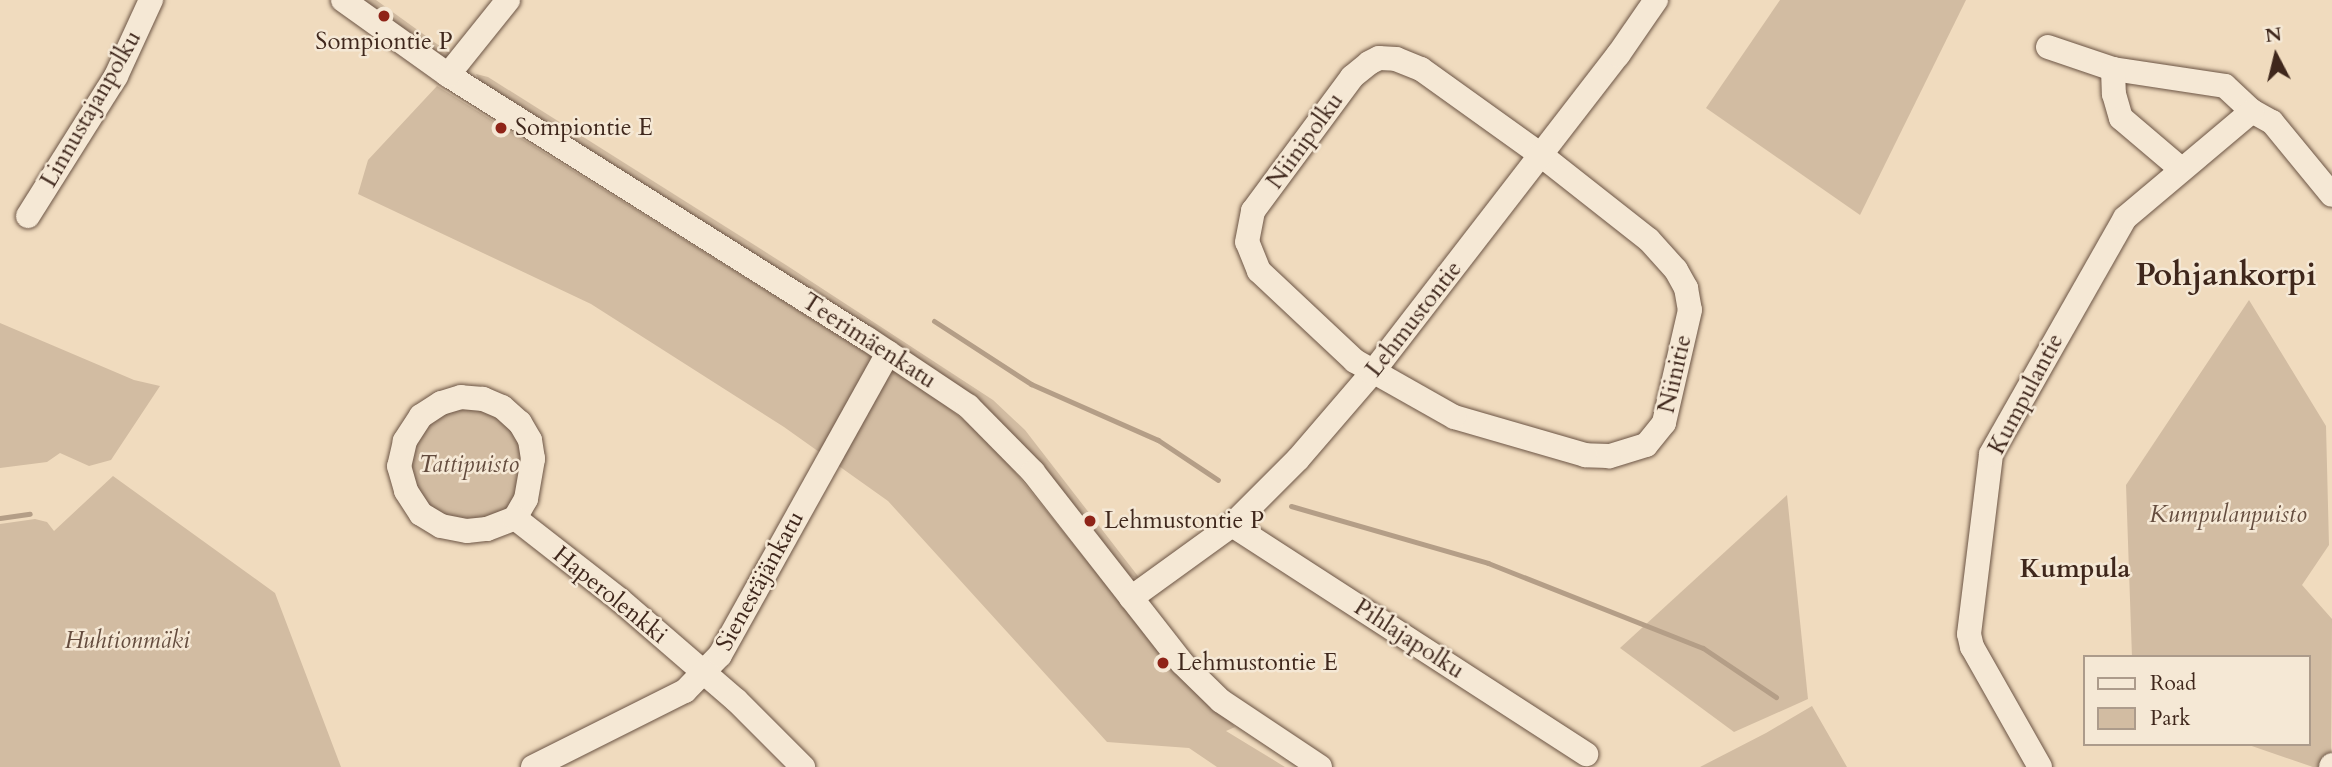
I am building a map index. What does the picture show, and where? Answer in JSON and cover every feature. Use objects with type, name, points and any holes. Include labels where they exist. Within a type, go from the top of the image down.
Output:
[{"type":"street","name":"Linnustajanpolku","points":[[28,216],[116,76],[151,0]]},
{"type":"street","name":"Teerimäenkatu","points":[[343,0],[448,75],[968,406],[1006,442],[1182,663],[1221,701],[1320,767]]},
{"type":"street","points":[[448,75],[508,0]]},
{"type":"street","name":"Lehmustontie","points":[[1131,598],[1232,525],[1298,460],[1372,373],[1639,27],[1656,0]]},
{"type":"street","points":[[2048,47],[2113,69],[2225,86],[2252,111],[2272,122],[2332,195]]},
{"type":"street","name":"Niinipolku","points":[[1372,373],[1355,361],[1259,271],[1247,242],[1253,211],[1352,77],[1368,62],[1379,58],[1396,59],[1421,69],[1541,155]]},
{"type":"street","points":[[2113,69],[2114,94],[2121,118],[2181,169]]},
{"type":"street","name":"Kumpulantie","points":[[2040,767],[1972,647],[1969,634],[1991,454],[2125,218],[2252,111]]},
{"type":"street","name":"Niinitie","points":[[1372,373],[1454,416],[1586,455],[1609,456],[1629,451],[1646,445],[1655,436],[1668,409],[1690,310],[1686,288],[1676,270],[1649,240],[1541,155]]},
{"type":"street","name":"Sienestäjänkatu","points":[[533,767],[685,691],[720,655],[846,423],[888,353]]},
{"type":"street","points":[[461,397],[483,399],[502,407],[520,424],[530,440],[533,459],[526,499],[515,518],[487,529],[467,531],[441,526],[422,514],[406,491],[399,466],[405,442],[421,416],[441,403],[461,397]]},
{"type":"street","name":"Haperolenkki","points":[[515,518],[620,600],[736,699],[803,767]]},
{"type":"street","name":"Pihlajapolku","points":[[1232,525],[1586,754]]},
{"type":"green space","points":[[359,0],[376,0],[455,57],[446,59]]},
{"type":"green space","points":[[1780,0],[1966,0],[1860,215],[1706,108]]},
{"type":"green space","points":[[476,74],[488,77],[786,265],[993,400],[1025,430],[1141,580],[1128,575],[1047,473],[983,404],[482,87]]},
{"type":"green space","points":[[437,86],[926,390],[990,441],[1141,628],[1235,727],[1226,731],[1285,767],[1217,767],[1189,748],[1107,742],[888,501],[784,427],[591,304],[358,194],[368,160]]},
{"type":"green space","name":"Kumpulanpuisto","points":[[2249,300],[2326,426],[2329,545],[2302,585],[2332,619],[2331,767],[2313,767],[2252,746],[2311,746],[2311,655],[2132,655],[2126,485]]},
{"type":"green space","points":[[0,323],[134,380],[160,386],[111,460],[89,466],[60,453],[47,462],[0,468]]},
{"type":"green space","name":"Tattipuisto","points":[[461,407],[499,415],[524,445],[515,502],[500,515],[482,522],[445,519],[417,494],[410,457],[426,424]]},
{"type":"green space","name":"Huhtionmäki","points":[[113,476],[275,593],[341,767],[0,767],[0,524],[35,519],[47,522],[54,531]]},
{"type":"green space","points":[[1787,495],[1808,699],[1734,732],[1620,648]]},
{"type":"green space","points":[[1812,706],[1847,767],[1700,767],[1766,733]]},
{"type":"waterway","points":[[934,321],[1031,384],[1158,440],[1218,480]]},
{"type":"waterway","points":[[1291,506],[1488,563],[1703,648],[1776,697]]},
{"type":"waterway","points":[[0,518],[30,514]]},
{"type":"place","name":"Sompiontie P","points":[[384,16]]},
{"type":"place","name":"Sompiontie E","points":[[501,128]]},
{"type":"place","name":"Lehmustontie P","points":[[1090,521]]},
{"type":"place","name":"Lehmustontie E","points":[[1163,663]]},
{"type":"district","name":"Pohjankorpi","points":[[2226,275]]},
{"type":"district","name":"Kumpula","points":[[2075,569]]}]
